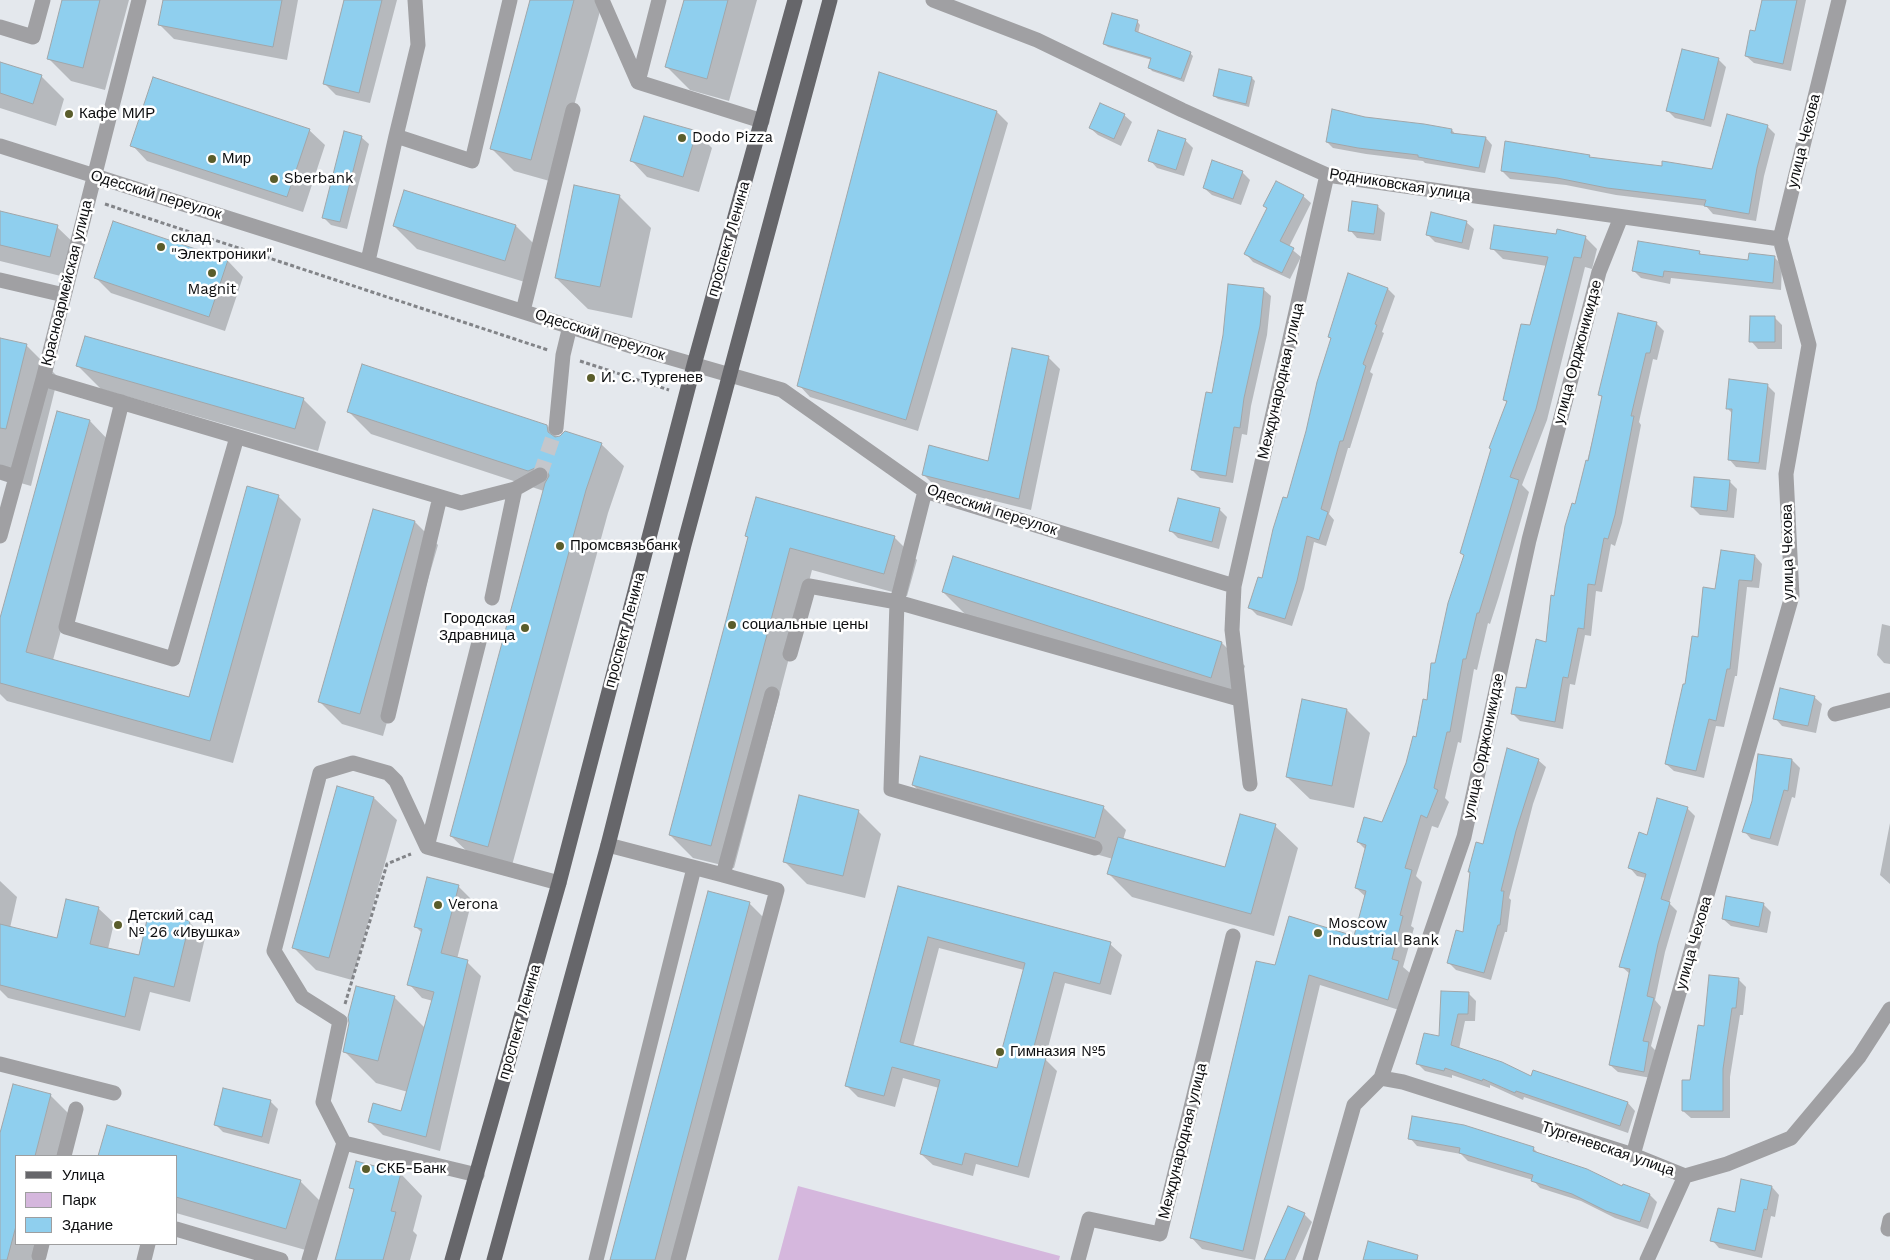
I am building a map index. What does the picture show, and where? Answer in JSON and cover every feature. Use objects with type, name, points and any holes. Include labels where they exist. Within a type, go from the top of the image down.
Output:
[{"type":"main road","name":"проспект Ленина","points":[[452,1260],[559,883],[694,364],[795,0]]},
{"type":"main road","points":[[494,1260],[608,845],[729,374],[830,0]]},
{"type":"street","points":[[0,27],[33,37],[43,0]]},
{"type":"street","name":"Красноармейская улица","points":[[0,536],[43,379],[139,0]]},
{"type":"street","points":[[368,261],[418,45],[415,0]]},
{"type":"street","points":[[396,136],[472,161],[510,0]]},
{"type":"street","points":[[602,0],[638,82],[762,121]]},
{"type":"street","points":[[638,82],[659,0]]},
{"type":"street","name":"Родниковская улица","points":[[934,0],[1037,40],[1182,110],[1327,175],[1780,239]]},
{"type":"street","name":"улица Чехова","points":[[1633,1154],[1792,596],[1786,474],[1809,345],[1780,239],[1839,0]]},
{"type":"street","points":[[523,311],[573,110]]},
{"type":"street","name":"Одесский переулок","points":[[0,146],[570,326],[782,390],[925,491],[1234,586]]},
{"type":"street","name":"Международная улица","points":[[1250,784],[1232,630],[1234,586],[1327,175]]},
{"type":"street","name":"улица Орджоникидзе","points":[[1310,1260],[1354,1104],[1382,1078],[1464,837],[1529,540],[1599,272],[1621,217]]},
{"type":"street","points":[[0,280],[64,295]]},
{"type":"street","points":[[556,428],[562,355],[570,326]]},
{"type":"street","points":[[43,379],[461,503],[515,489],[540,476]]},
{"type":"street","points":[[122,402],[66,628],[173,659],[237,437]]},
{"type":"street","points":[[0,472],[16,477]]},
{"type":"street","points":[[492,598],[515,489]]},
{"type":"street","points":[[925,491],[897,602],[891,790],[1095,848]]},
{"type":"street","points":[[388,716],[440,497]]},
{"type":"street","points":[[790,654],[809,586],[897,602],[1239,699]]},
{"type":"street","points":[[427,846],[480,638]]},
{"type":"street","points":[[723,875],[772,694]]},
{"type":"street","points":[[1835,714],[1890,700]]},
{"type":"street","points":[[309,1260],[344,1143],[323,1102],[340,1021],[302,997],[274,951],[320,773],[352,763],[388,773],[396,781],[427,846],[559,883]]},
{"type":"street","points":[[608,845],[777,890],[678,1260]]},
{"type":"street","points":[[596,1260],[694,868]]},
{"type":"street","name":"Международная улица","points":[[1078,1260],[1089,1219],[1160,1234],[1233,936]]},
{"type":"street","name":"Тургеневская улица","points":[[1382,1078],[1403,1082],[1633,1154],[1685,1176],[1728,1164],[1791,1138],[1859,1057],[1890,1008]]},
{"type":"street","points":[[1,1066],[114,1093]]},
{"type":"street","points":[[64,1155],[76,1108]]},
{"type":"street","points":[[344,1143],[477,1175]]},
{"type":"street","points":[[1647,1260],[1685,1176]]},
{"type":"street","points":[[178,1231],[282,1260]]},
{"type":"street","points":[[144,1260],[148,1245]]},
{"type":"path","points":[[88,199],[686,396]]},
{"type":"path","points":[[340,1021],[388,864],[427,846]]},
{"type":"green space","points":[[798,1186],[1060,1256],[1059,1260],[778,1260]]},
{"type":"building","points":[[62,0],[100,0],[83,68],[47,59]]},
{"type":"building","points":[[163,0],[282,0],[273,47],[158,25]]},
{"type":"building","points":[[344,0],[382,0],[359,93],[323,84]]},
{"type":"building","points":[[530,0],[574,0],[531,160],[490,149]]},
{"type":"building","points":[[684,0],[728,0],[707,79],[665,67]]},
{"type":"building","points":[[1762,0],[1797,0],[1783,64],[1745,56],[1750,30],[1755,31]]},
{"type":"building","points":[[1112,13],[1138,20],[1135,31],[1191,52],[1181,79],[1148,68],[1151,58],[1103,44]]},
{"type":"building","points":[[1682,49],[1719,58],[1704,120],[1666,111]]},
{"type":"building","points":[[0,62],[42,75],[33,104],[0,93]]},
{"type":"building","points":[[1219,69],[1252,77],[1246,104],[1213,96]]},
{"type":"building","points":[[879,72],[997,111],[906,420],[797,386]]},
{"type":"building","points":[[153,77],[310,129],[287,197],[130,146]]},
{"type":"building","points":[[1100,103],[1125,114],[1114,139],[1089,128]]},
{"type":"building","points":[[1332,109],[1365,117],[1452,129],[1451,133],[1486,137],[1479,168],[1418,157],[1418,155],[1326,142]]},
{"type":"building","points":[[1727,114],[1768,125],[1757,168],[1749,214],[1704,206],[1706,200],[1607,188],[1557,178],[1501,171],[1505,141],[1590,155],[1589,157],[1662,166],[1662,161],[1712,169]]},
{"type":"building","points":[[644,116],[697,131],[683,177],[630,161]]},
{"type":"building","points":[[1158,130],[1186,139],[1176,170],[1148,161]]},
{"type":"building","points":[[344,131],[362,136],[340,222],[322,218]]},
{"type":"building","points":[[1212,160],[1243,171],[1233,199],[1203,188]]},
{"type":"building","points":[[1276,181],[1304,195],[1280,241],[1294,248],[1282,273],[1244,254],[1267,208],[1263,206]]},
{"type":"building","points":[[574,185],[620,195],[600,287],[555,278]]},
{"type":"building","points":[[404,190],[516,225],[505,261],[393,226]]},
{"type":"building","points":[[1352,201],[1378,205],[1374,234],[1348,231]]},
{"type":"building","points":[[0,211],[58,225],[50,257],[0,245]]},
{"type":"building","points":[[1431,212],[1467,221],[1462,243],[1426,235]]},
{"type":"building","points":[[113,221],[228,260],[209,317],[94,278]]},
{"type":"building","points":[[1494,225],[1556,234],[1557,229],[1586,236],[1581,258],[1574,257],[1536,409],[1510,477],[1519,480],[1479,613],[1477,613],[1466,659],[1463,659],[1450,732],[1447,732],[1434,788],[1438,790],[1427,818],[1421,815],[1405,868],[1412,870],[1400,915],[1403,916],[1392,959],[1399,961],[1388,1000],[1309,975],[1243,1251],[1190,1238],[1256,961],[1275,965],[1289,916],[1354,936],[1366,891],[1355,888],[1366,845],[1357,842],[1364,817],[1382,822],[1406,763],[1413,736],[1416,737],[1423,699],[1427,700],[1431,663],[1435,663],[1448,603],[1464,555],[1460,553],[1491,449],[1489,448],[1507,401],[1503,400],[1521,324],[1530,325],[1548,257],[1490,249]]},
{"type":"building","points":[[1638,241],[1700,251],[1699,254],[1748,260],[1749,253],[1775,256],[1773,283],[1664,271],[1663,277],[1632,271]]},
{"type":"building","points":[[1348,273],[1388,288],[1375,324],[1377,325],[1363,364],[1366,366],[1343,441],[1340,441],[1321,509],[1328,512],[1319,540],[1307,536],[1297,581],[1285,619],[1248,608],[1258,577],[1262,578],[1273,529],[1283,497],[1287,498],[1306,431],[1317,382],[1331,338],[1328,337]]},
{"type":"building","points":[[1228,284],[1264,288],[1260,326],[1244,398],[1240,428],[1234,427],[1226,476],[1191,470],[1206,392],[1212,393],[1223,335]]},
{"type":"building","points":[[1618,313],[1657,322],[1650,353],[1646,353],[1631,416],[1634,416],[1615,515],[1608,539],[1604,538],[1595,585],[1588,584],[1584,629],[1578,628],[1568,678],[1563,677],[1555,722],[1511,714],[1516,687],[1526,688],[1536,639],[1546,642],[1551,595],[1554,596],[1565,526],[1572,503],[1575,504],[1586,460],[1588,461],[1602,396],[1598,395]]},
{"type":"building","points":[[1750,316],[1775,316],[1775,342],[1749,342]]},
{"type":"building","points":[[85,336],[304,398],[295,429],[76,366]]},
{"type":"building","points":[[0,338],[27,344],[6,429],[0,428]]},
{"type":"building","points":[[1012,348],[1049,356],[1019,499],[922,475],[929,445],[988,461]]},
{"type":"building","points":[[362,364],[547,425],[548,432],[555,437],[560,436],[565,431],[602,443],[586,490],[488,847],[450,836],[545,483],[549,476],[548,471],[540,466],[528,471],[347,412]]},
{"type":"building","points":[[1729,379],[1768,384],[1759,463],[1728,460],[1732,409],[1726,409]]},
{"type":"building","points":[[57,411],[90,420],[26,652],[189,697],[247,486],[279,495],[210,741],[0,683],[0,618]]},
{"type":"building","points":[[1694,477],[1730,480],[1727,511],[1691,507]]},
{"type":"building","points":[[756,497],[895,536],[884,574],[790,548],[711,846],[669,835],[748,537],[745,536]]},
{"type":"building","points":[[1178,498],[1220,508],[1212,542],[1169,531]]},
{"type":"building","points":[[373,509],[415,521],[360,714],[318,702]]},
{"type":"building","points":[[1721,550],[1755,555],[1752,581],[1739,580],[1730,669],[1727,669],[1716,721],[1709,719],[1696,771],[1665,764],[1683,684],[1685,684],[1692,636],[1698,637],[1703,587],[1715,589]]},
{"type":"building","points":[[953,556],[1222,642],[1211,678],[942,592]]},
{"type":"building","points":[[1780,688],[1815,696],[1808,726],[1773,719]]},
{"type":"building","points":[[1302,699],[1347,709],[1332,786],[1286,777]]},
{"type":"building","points":[[1507,748],[1539,759],[1516,831],[1501,891],[1504,891],[1500,925],[1498,925],[1484,973],[1447,963],[1456,930],[1463,932],[1470,872],[1468,872],[1476,842],[1483,844]]},
{"type":"building","points":[[1758,754],[1792,759],[1788,791],[1784,790],[1770,839],[1742,832],[1752,801]]},
{"type":"building","points":[[920,756],[1104,806],[1095,838],[912,785]]},
{"type":"building","points":[[337,786],[374,797],[329,958],[292,948]]},
{"type":"building","points":[[799,795],[859,810],[843,876],[783,862]]},
{"type":"building","points":[[1657,798],[1688,807],[1661,899],[1670,902],[1658,944],[1647,996],[1654,998],[1643,1041],[1649,1042],[1644,1072],[1609,1065],[1630,969],[1619,967],[1646,874],[1628,868],[1639,832],[1647,835]]},
{"type":"building","points":[[1240,814],[1276,824],[1251,914],[1107,874],[1118,837],[1225,867]]},
{"type":"building","points":[[427,877],[459,885],[441,953],[468,960],[426,1137],[368,1122],[373,1103],[401,1111],[434,992],[407,985],[422,929],[414,927]]},
{"type":"building","points":[[898,886],[1111,942],[1100,984],[1054,972],[1032,1054],[1046,1058],[1018,1167],[965,1153],[962,1165],[920,1154],[940,1080],[892,1067],[884,1096],[845,1086]],"holes":[[[928,937],[1025,963],[997,1068],[900,1042]]]},
{"type":"building","points":[[708,891],[750,902],[655,1260],[610,1260]]},
{"type":"building","points":[[1726,896],[1764,903],[1759,927],[1722,919]]},
{"type":"building","points":[[66,899],[99,907],[90,944],[139,955],[149,911],[190,921],[174,987],[134,977],[125,1017],[0,985],[0,924],[57,938]]},
{"type":"building","points":[[1709,975],[1739,978],[1736,1008],[1732,1008],[1723,1069],[1723,1111],[1682,1111],[1682,1080],[1690,1080],[1698,1025],[1704,1026]]},
{"type":"building","points":[[356,986],[395,996],[378,1061],[343,1052],[349,1023],[348,1017]]},
{"type":"building","points":[[1441,991],[1469,992],[1468,1014],[1458,1014],[1451,1045],[1502,1062],[1531,1076],[1533,1070],[1628,1102],[1620,1126],[1516,1091],[1515,1093],[1483,1079],[1482,1081],[1445,1068],[1444,1071],[1416,1064],[1424,1033],[1439,1036]]},
{"type":"building","points":[[13,1084],[51,1094],[35,1155],[15,1155],[15,1230],[7,1260],[0,1260],[0,1133]]},
{"type":"building","points":[[223,1088],[271,1100],[262,1137],[214,1125]]},
{"type":"building","points":[[1412,1116],[1464,1125],[1534,1147],[1533,1151],[1587,1169],[1622,1186],[1623,1184],[1650,1194],[1640,1222],[1606,1211],[1572,1194],[1531,1181],[1533,1175],[1459,1153],[1460,1148],[1408,1139]]},
{"type":"building","points":[[107,1125],[301,1180],[286,1229],[178,1198],[178,1155],[98,1155]]},
{"type":"building","points":[[356,1161],[401,1173],[391,1211],[396,1212],[383,1260],[335,1260],[354,1189],[349,1188]]},
{"type":"building","points":[[1741,1179],[1772,1186],[1767,1210],[1764,1209],[1755,1251],[1710,1241],[1718,1208],[1735,1212]]},
{"type":"building","points":[[1288,1206],[1305,1213],[1285,1260],[1264,1260]]},
{"type":"building","points":[[1368,1241],[1418,1255],[1417,1260],[1363,1260]]},
{"type":"tunnel","points":[[540,475],[556,428]]},
{"type":"place","name":"Кафе МИР","points":[[69,114]]},
{"type":"place","name":"Dodo Pizza","points":[[682,138]]},
{"type":"place","name":"Мир","points":[[212,159]]},
{"type":"place","name":"Sberbank","points":[[274,179]]},
{"type":"place","name":"склад \"Электроники\"","points":[[161,247]]},
{"type":"place","name":"Magnit","points":[[212,273]]},
{"type":"place","name":"И. С. Тургенев","points":[[591,378]]},
{"type":"place","name":"Промсвязьбанк","points":[[560,546]]},
{"type":"place","name":"социальные цены","points":[[732,625]]},
{"type":"place","name":"Городская Здравница","points":[[525,628]]},
{"type":"place","name":"Verona","points":[[438,905]]},
{"type":"place","name":"Детский сад № 26 «Ивушка»","points":[[118,925]]},
{"type":"place","name":"Moscow Industrial Bank","points":[[1318,933]]},
{"type":"place","name":"Гимназия №5","points":[[1000,1052]]},
{"type":"place","name":"СКБ-Банк","points":[[366,1169]]}]
